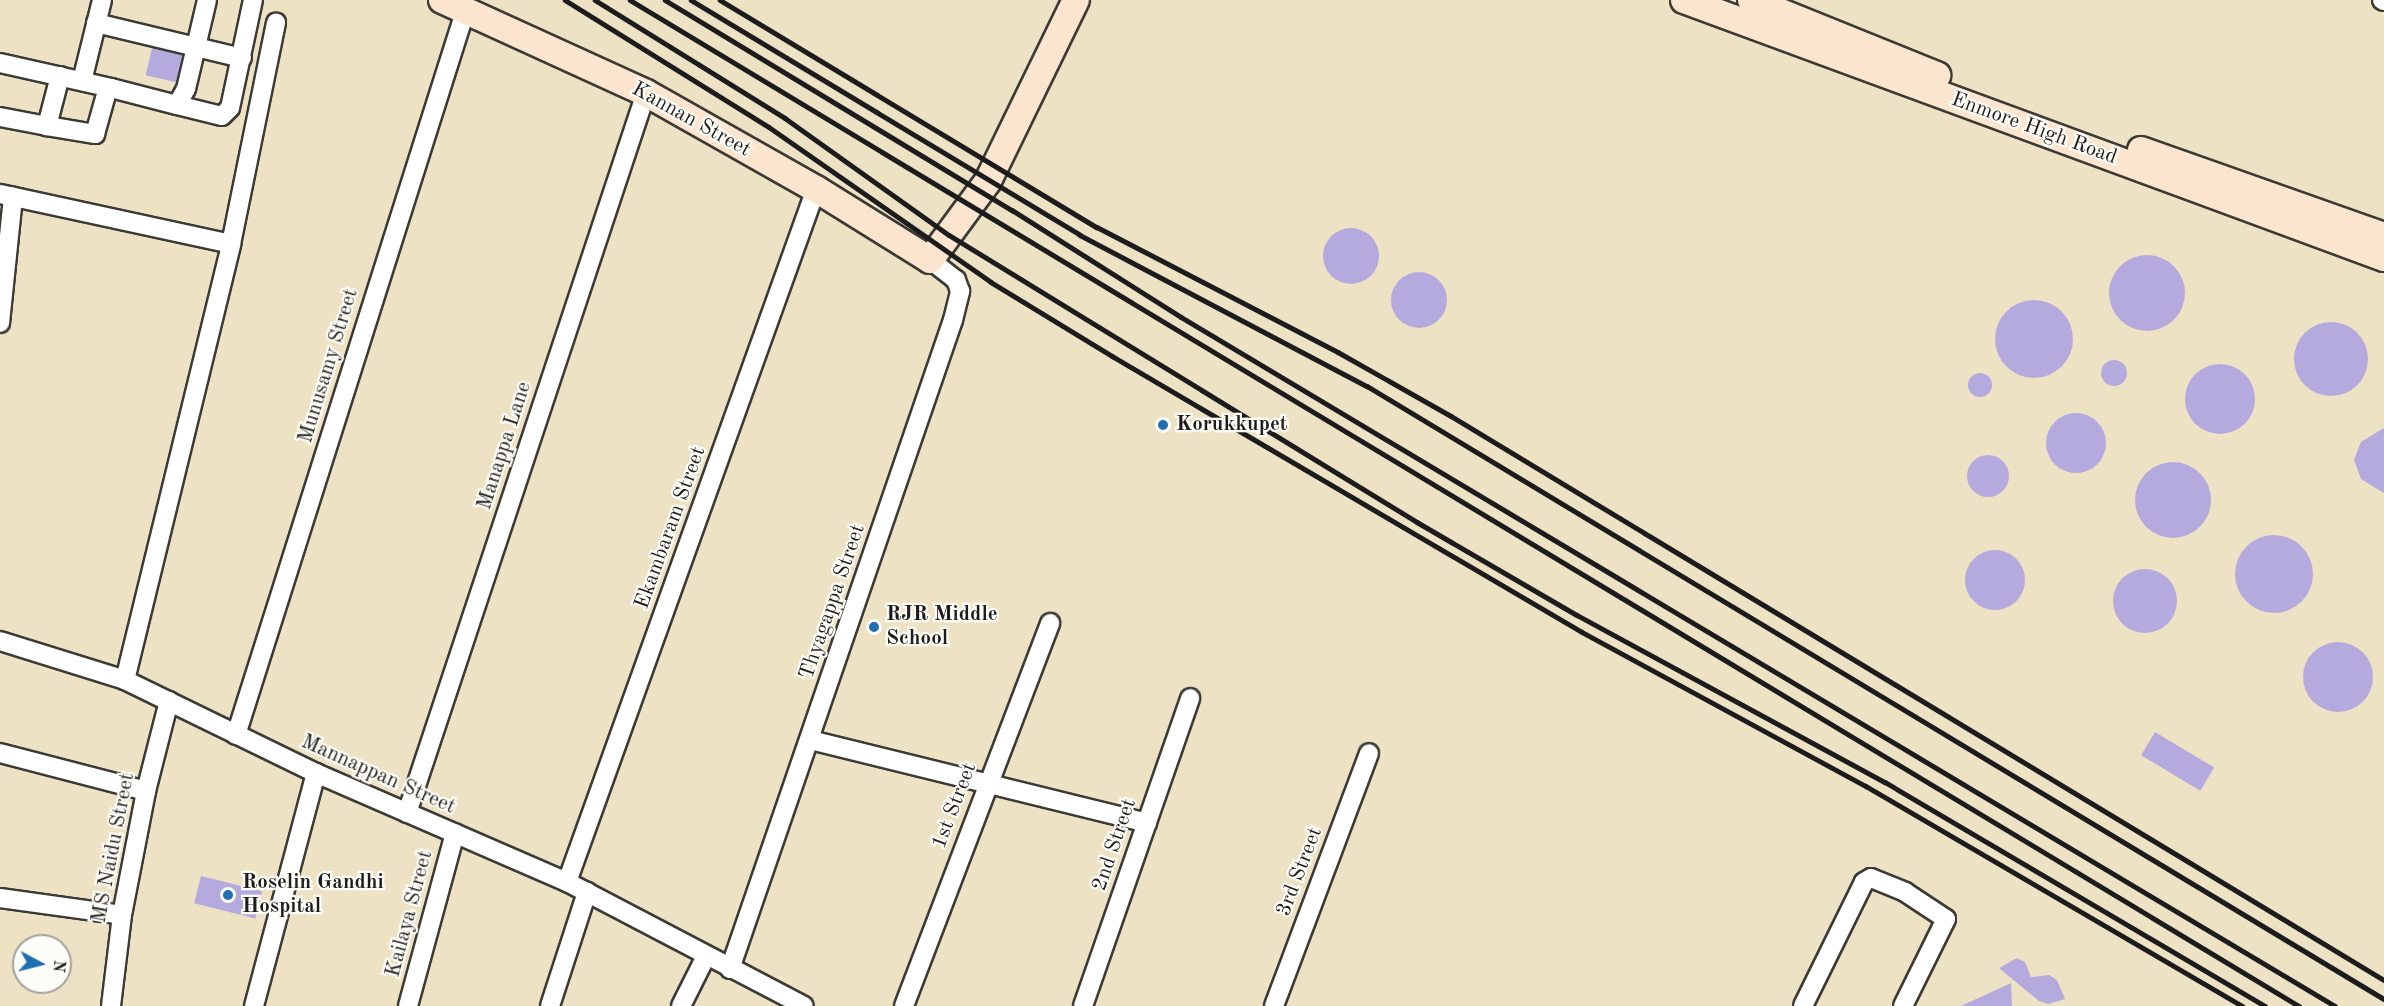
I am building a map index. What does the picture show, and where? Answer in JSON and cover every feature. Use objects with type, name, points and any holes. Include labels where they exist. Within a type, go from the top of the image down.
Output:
[{"type":"main road","name":"Kannan Street","points":[[442,0],[646,93],[816,189],[930,260]]},
{"type":"main road","points":[[930,260],[988,181],[1076,0]]},
{"type":"main road","name":"Enmore High Road","points":[[1751,0],[1972,89],[2384,236]]},
{"type":"main road","name":"Enmore High Road","points":[[1695,2],[2384,258]]},
{"type":"street","points":[[82,81],[102,0]]},
{"type":"street","points":[[177,105],[197,46],[207,0]]},
{"type":"street","points":[[0,63],[222,116],[230,108],[254,0]]},
{"type":"street","name":"Munusamy Street","points":[[236,735],[465,12]]},
{"type":"street","points":[[96,23],[242,58]]},
{"type":"street","points":[[125,681],[231,244],[276,23]]},
{"type":"street","points":[[47,126],[60,76]]},
{"type":"street","points":[[0,117],[95,134],[107,91],[111,88]]},
{"type":"street","name":"Manappa Lane","points":[[406,813],[646,93]]},
{"type":"street","name":"Ekambaram Street","points":[[567,882],[816,189]]},
{"type":"street","points":[[0,323],[7,195],[231,244]]},
{"type":"street","name":"Thyagappa Street","points":[[730,969],[810,740],[957,300],[956,280],[930,260]]},
{"type":"street","name":"1st Street","points":[[904,1006],[1050,623]]},
{"type":"street","name":"Mannappan Street","points":[[0,641],[125,681],[316,773],[567,882],[705,958],[796,1004]]},
{"type":"street","name":"2nd Street","points":[[1083,1006],[1190,698]]},
{"type":"street","name":"MS Naidu Street","points":[[111,1006],[122,915],[146,791],[169,701]]},
{"type":"street","points":[[810,740],[988,782],[1147,824]]},
{"type":"street","points":[[0,753],[146,791]]},
{"type":"street","name":"3rd Street","points":[[1274,1006],[1369,753]]},
{"type":"street","points":[[254,1006],[316,773]]},
{"type":"street","name":"Kailaya Street","points":[[408,1006],[455,833]]},
{"type":"street","points":[[1803,1006],[1864,882],[1871,878],[1905,892],[1946,919],[1903,1006]]},
{"type":"street","points":[[550,1006],[587,892]]},
{"type":"street","points":[[0,898],[122,915]]},
{"type":"street","points":[[681,1006],[705,958]]},
{"type":"building","points":[[152,48],[182,55],[176,82],[146,75]]},
{"type":"building","points":[[1346,228],[1356,228],[1371,236],[1377,245],[1379,256],[1377,267],[1371,276],[1356,284],[1346,284],[1335,279],[1328,272],[1323,261],[1323,251],[1328,240],[1335,233]]},
{"type":"building","points":[[2147,255],[2162,258],[2174,266],[2182,278],[2185,293],[2182,308],[2174,320],[2162,328],[2147,331],[2132,328],[2120,320],[2112,308],[2109,293],[2112,278],[2120,266],[2132,258]]},
{"type":"building","points":[[1414,272],[1424,272],[1439,280],[1445,289],[1447,300],[1445,311],[1439,320],[1424,328],[1414,328],[1403,323],[1396,316],[1391,305],[1391,295],[1396,284],[1403,277]]},
{"type":"building","points":[[2034,300],[2049,303],[2062,311],[2070,324],[2073,339],[2070,354],[2062,367],[2049,375],[2034,378],[2019,375],[2006,367],[1998,354],[1995,339],[1998,324],[2006,311],[2019,303]]},
{"type":"building","points":[[2324,322],[2338,322],[2352,328],[2362,338],[2368,352],[2368,366],[2362,380],[2352,390],[2338,396],[2324,396],[2310,390],[2300,380],[2294,366],[2294,352],[2300,338],[2310,328]]},
{"type":"building","points":[[2114,360],[2123,364],[2127,373],[2123,382],[2114,386],[2105,382],[2101,373],[2105,364]]},
{"type":"building","points":[[2220,364],[2239,370],[2249,380],[2255,399],[2249,418],[2239,428],[2220,434],[2201,428],[2191,418],[2185,399],[2191,380],[2201,370]]},
{"type":"building","points":[[1980,373],[1988,377],[1992,385],[1988,393],[1980,397],[1972,393],[1968,385],[1972,377]]},
{"type":"building","points":[[2070,413],[2082,413],[2093,418],[2101,426],[2106,443],[2104,455],[2093,468],[2082,473],[2070,473],[2059,468],[2051,460],[2046,449],[2046,437],[2051,426],[2059,418]]},
{"type":"building","points":[[2384,428],[2384,493],[2361,479],[2354,460],[2361,442]]},
{"type":"building","points":[[1988,455],[2003,461],[2009,476],[2003,491],[1988,497],[1973,491],[1967,476],[1973,461]]},
{"type":"building","points":[[2173,462],[2187,465],[2200,473],[2208,486],[2211,500],[2208,514],[2200,527],[2187,535],[2173,538],[2159,535],[2146,527],[2138,514],[2135,500],[2138,486],[2146,473],[2159,465]]},
{"type":"building","points":[[2274,535],[2289,538],[2302,546],[2310,559],[2313,574],[2310,589],[2302,602],[2289,610],[2274,613],[2259,610],[2246,602],[2238,589],[2235,574],[2238,559],[2246,546],[2259,538]]},
{"type":"building","points":[[1995,550],[2012,555],[2020,563],[2025,580],[2020,597],[2012,605],[1995,610],[1978,605],[1970,597],[1965,580],[1970,563],[1978,555]]},
{"type":"building","points":[[2145,569],[2163,575],[2171,583],[2177,601],[2171,619],[2163,627],[2145,633],[2127,627],[2119,619],[2113,601],[2119,583],[2127,575]]},
{"type":"building","points":[[2345,642],[2358,648],[2367,657],[2371,663],[2373,677],[2371,691],[2363,702],[2352,710],[2331,712],[2313,702],[2305,691],[2303,670],[2313,652],[2324,644]]},
{"type":"building","points":[[2155,732],[2214,768],[2200,791],[2141,755]]},
{"type":"building","points":[[201,876],[262,891],[255,918],[194,903]]},
{"type":"building","points":[[2017,958],[2025,962],[2031,977],[2049,975],[2057,980],[2065,999],[2048,1004],[2039,1001],[1999,968]]},
{"type":"building","points":[[2011,983],[2012,1006],[1961,1006]]},
{"type":"railway","points":[[565,0],[769,127],[991,282],[1112,356],[1582,632],[1866,786],[2242,1006]]},
{"type":"railway","points":[[595,0],[785,118],[949,235],[1417,522],[1577,615],[1885,782],[2265,1006]]},
{"type":"railway","points":[[630,0],[2299,1006]]},
{"type":"railway","points":[[665,0],[1012,210],[1181,317],[2335,1006]]},
{"type":"railway","points":[[691,0],[1080,235],[1367,386],[2384,999]]},
{"type":"railway","points":[[720,0],[1097,227],[1338,352],[1451,416],[2384,980]]},
{"type":"place","name":"Korukkupet","points":[[1163,425]]},
{"type":"place","name":"RJR Middle School","points":[[874,627]]},
{"type":"place","name":"Roselin Gandhi Hospital","points":[[228,895]]}]
